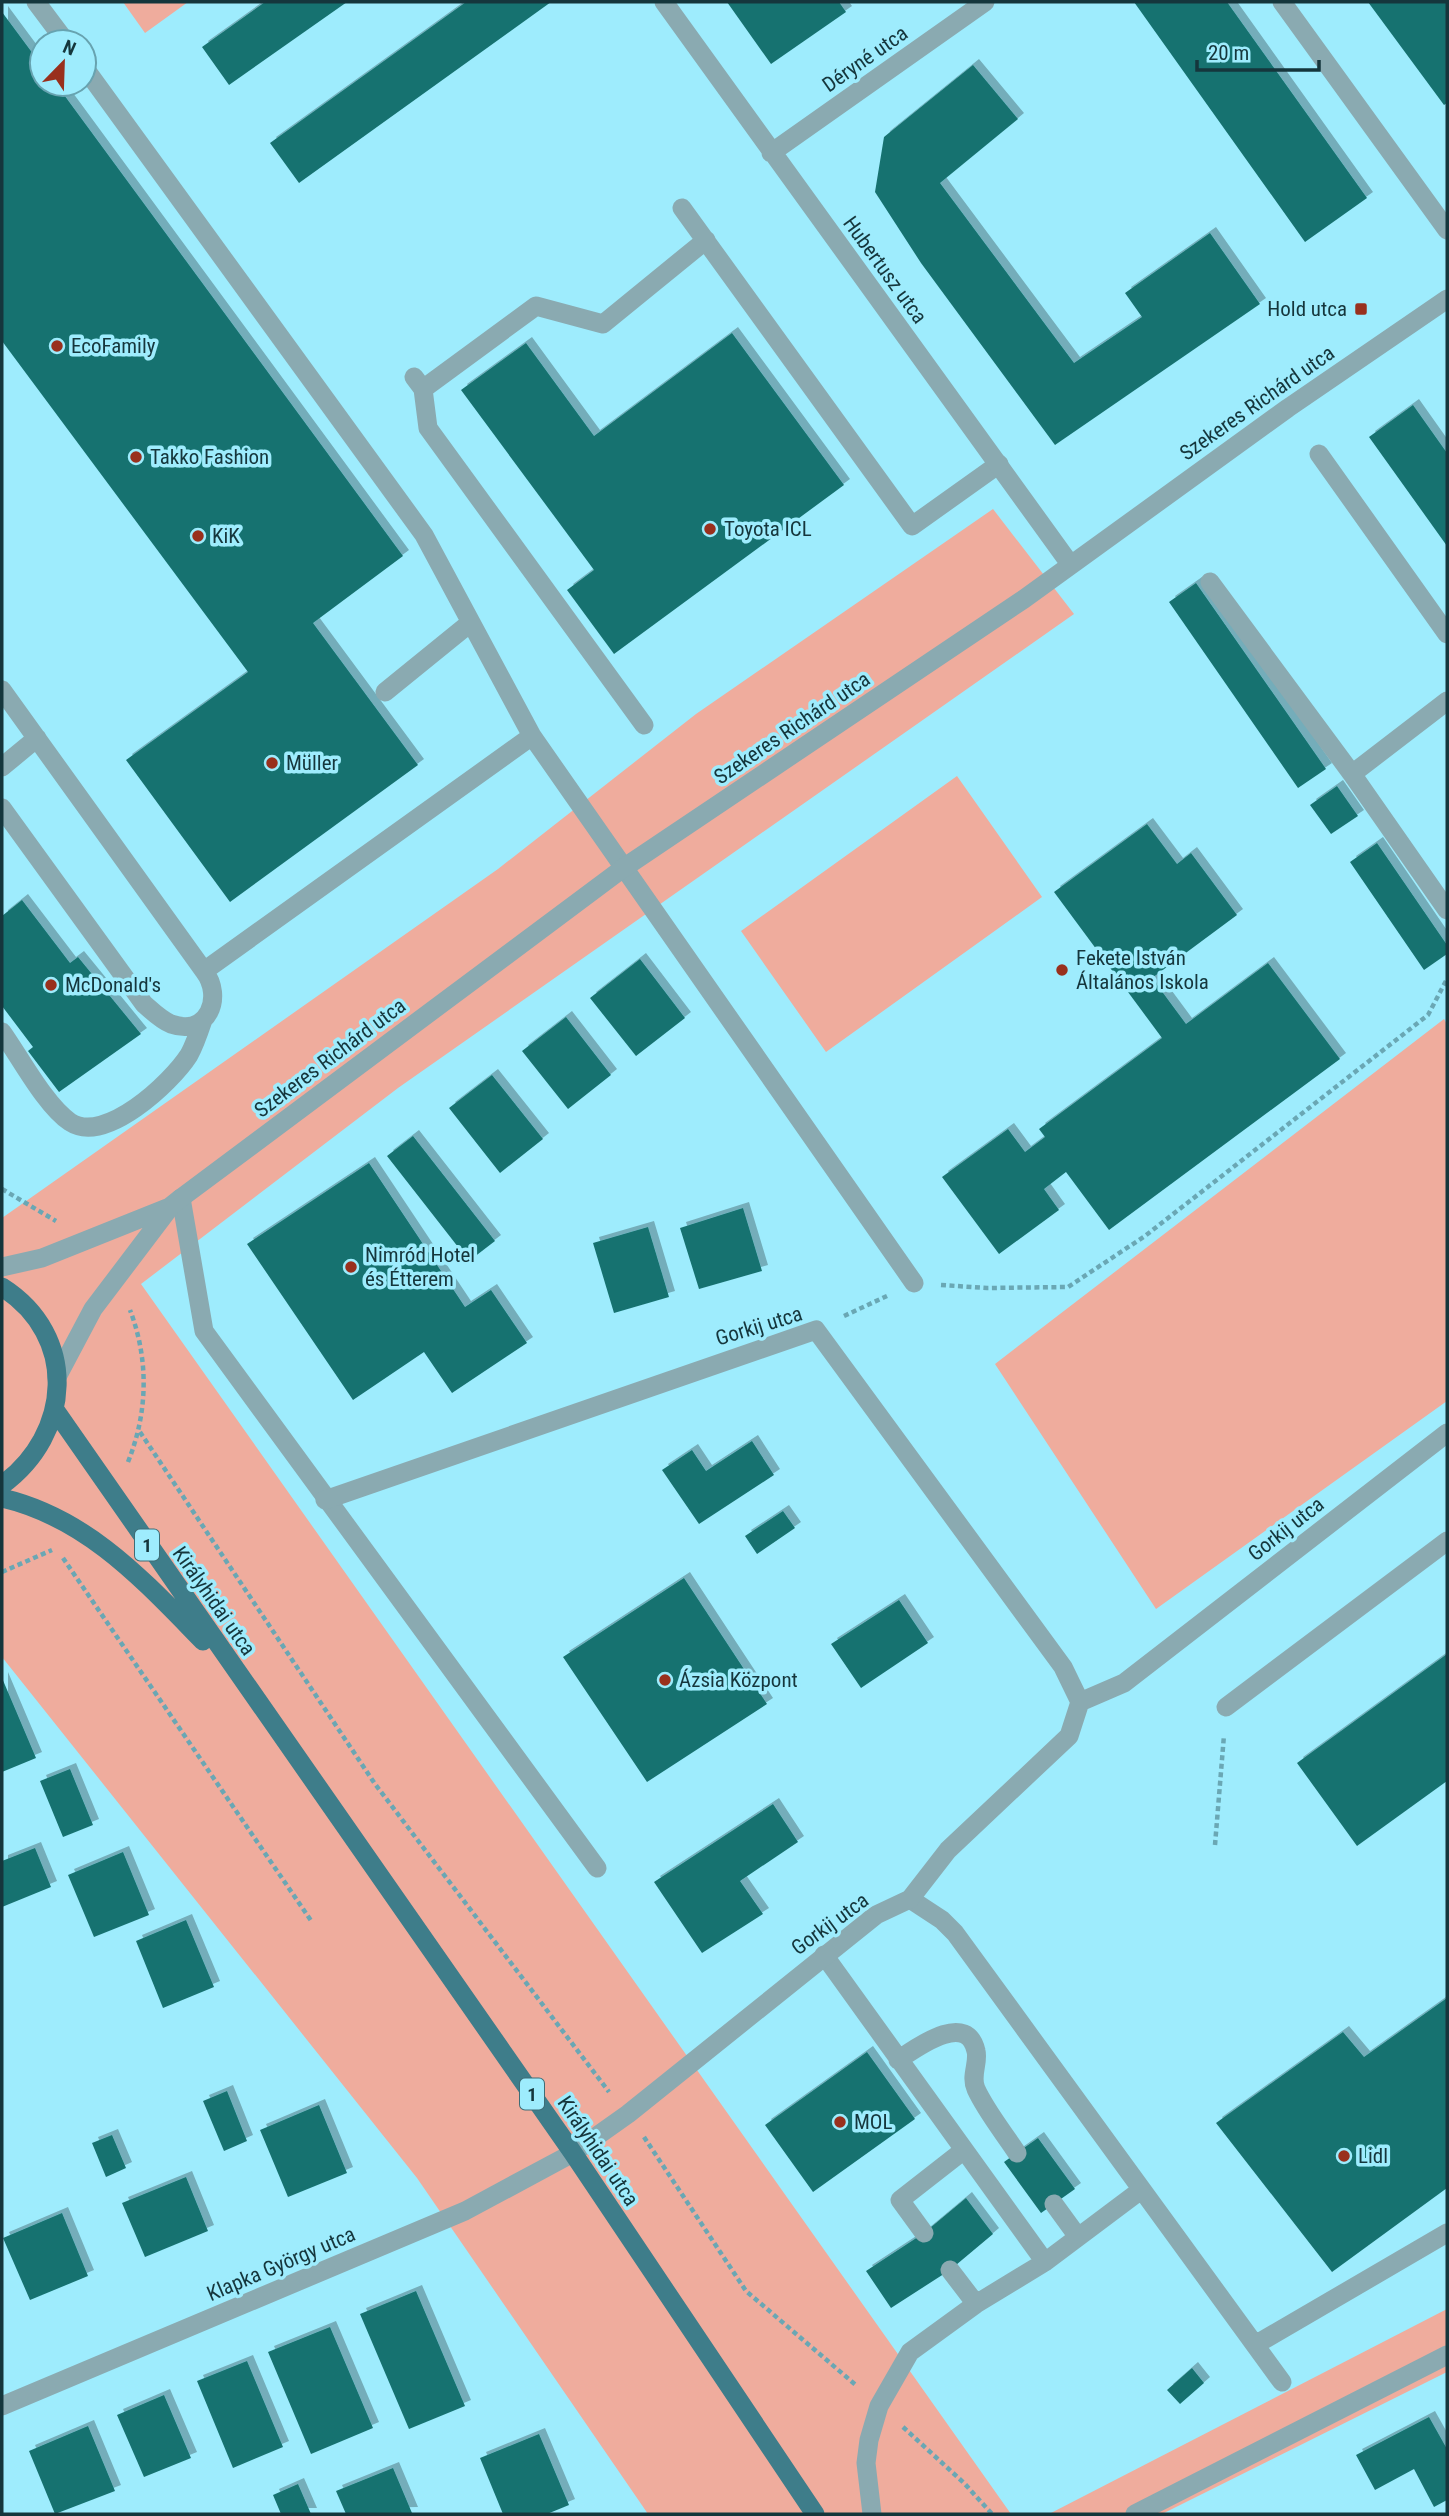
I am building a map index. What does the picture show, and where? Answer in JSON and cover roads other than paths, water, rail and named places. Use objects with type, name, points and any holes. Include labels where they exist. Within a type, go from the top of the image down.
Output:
[{"type":"main road","points":[[2,1287],[37,1320],[50,1347],[57,1377],[55,1410],[36,1453],[2,1485]]},
{"type":"main road","name":"Királyhidai utca","points":[[55,1410],[573,2153],[815,2514]]},
{"type":"main road","name":"Királyhidai utca","points":[[2,1499],[61,1518],[111,1552],[141,1578],[241,1679]]},
{"type":"street","points":[[36,2],[56,28]]},
{"type":"street","name":"Hubertusz utca","points":[[664,2],[1070,564]]},
{"type":"street","name":"Déryné utca","points":[[771,153],[985,2]]},
{"type":"street","points":[[1282,2],[1447,230]]},
{"type":"street","points":[[98,86],[424,535],[532,736],[622,869],[914,1283]]},
{"type":"street","points":[[682,208],[912,526],[999,464]]},
{"type":"street","points":[[644,725],[428,428],[418,383],[536,306],[603,324],[706,240]]},
{"type":"street","name":"Szekeres Richárd utca","points":[[2,1267],[42,1258],[176,1202],[622,869],[1024,599],[1447,299]]},
{"type":"street","points":[[1319,454],[1447,634]]},
{"type":"street","points":[[1210,582],[1352,774],[1447,910]]},
{"type":"street","points":[[385,692],[470,623]]},
{"type":"street","points":[[2,690],[204,971],[214,990],[211,1012],[203,1020],[194,1025],[171,1023],[144,1004],[2,808]]},
{"type":"street","points":[[1352,774],[1447,701]]},
{"type":"street","points":[[204,971],[532,736]]},
{"type":"street","points":[[2,767],[37,738]]},
{"type":"street","points":[[2,1032],[56,1108],[72,1123],[94,1127],[116,1122],[164,1083],[187,1058],[203,1020]]},
{"type":"street","points":[[176,1202],[204,1331],[325,1500],[597,1868]]},
{"type":"street","name":"Szekeres Richárd utca","points":[[57,1377],[93,1309],[176,1202]]},
{"type":"street","name":"Gorkij utca","points":[[325,1500],[816,1330],[1063,1667],[1080,1702],[1069,1736],[948,1850],[910,1899],[876,1915],[628,2114],[573,2153]]},
{"type":"street","name":"Gorkij utca","points":[[1080,1702],[1124,1683],[1447,1433]]},
{"type":"street","points":[[1226,1707],[1447,1541]]},
{"type":"street","points":[[910,1899],[942,1920],[955,1934],[1282,2382]]},
{"type":"street","points":[[824,1955],[1045,2262]]},
{"type":"street","points":[[898,2060],[938,2035],[951,2032],[969,2040],[977,2053],[975,2088],[1017,2153]]},
{"type":"street","points":[[924,2233],[900,2200],[964,2150]]},
{"type":"street","name":"Klapka György utca","points":[[2,2406],[465,2211],[573,2153]]},
{"type":"street","points":[[872,2514],[866,2463],[879,2406],[910,2352],[976,2304],[1045,2262],[1141,2190]]},
{"type":"street","points":[[1054,2204],[1078,2237]]},
{"type":"street","points":[[1255,2345],[1447,2233]]},
{"type":"street","points":[[950,2270],[976,2304]]},
{"type":"street","points":[[1135,2514],[1447,2355]]},
{"type":"place","name":"Hold utca","points":[[1361,309]]},
{"type":"place","name":"EcoFamily","points":[[57,346]]},
{"type":"place","name":"Takko Fashion","points":[[136,457]]},
{"type":"place","name":"Toyota ICL","points":[[710,529]]},
{"type":"place","name":"KiK","points":[[198,536]]},
{"type":"place","name":"Müller","points":[[272,763]]},
{"type":"place","name":"Fekete István Általános Iskola","points":[[1062,970]]},
{"type":"place","name":"McDonald's","points":[[51,985]]},
{"type":"place","name":"Nimród Hotel és Étterem","points":[[351,1267]]},
{"type":"place","name":"Ázsia Központ","points":[[665,1680]]},
{"type":"place","name":"MOL","points":[[840,2122]]},
{"type":"place","name":"Lidl","points":[[1344,2156]]}]
